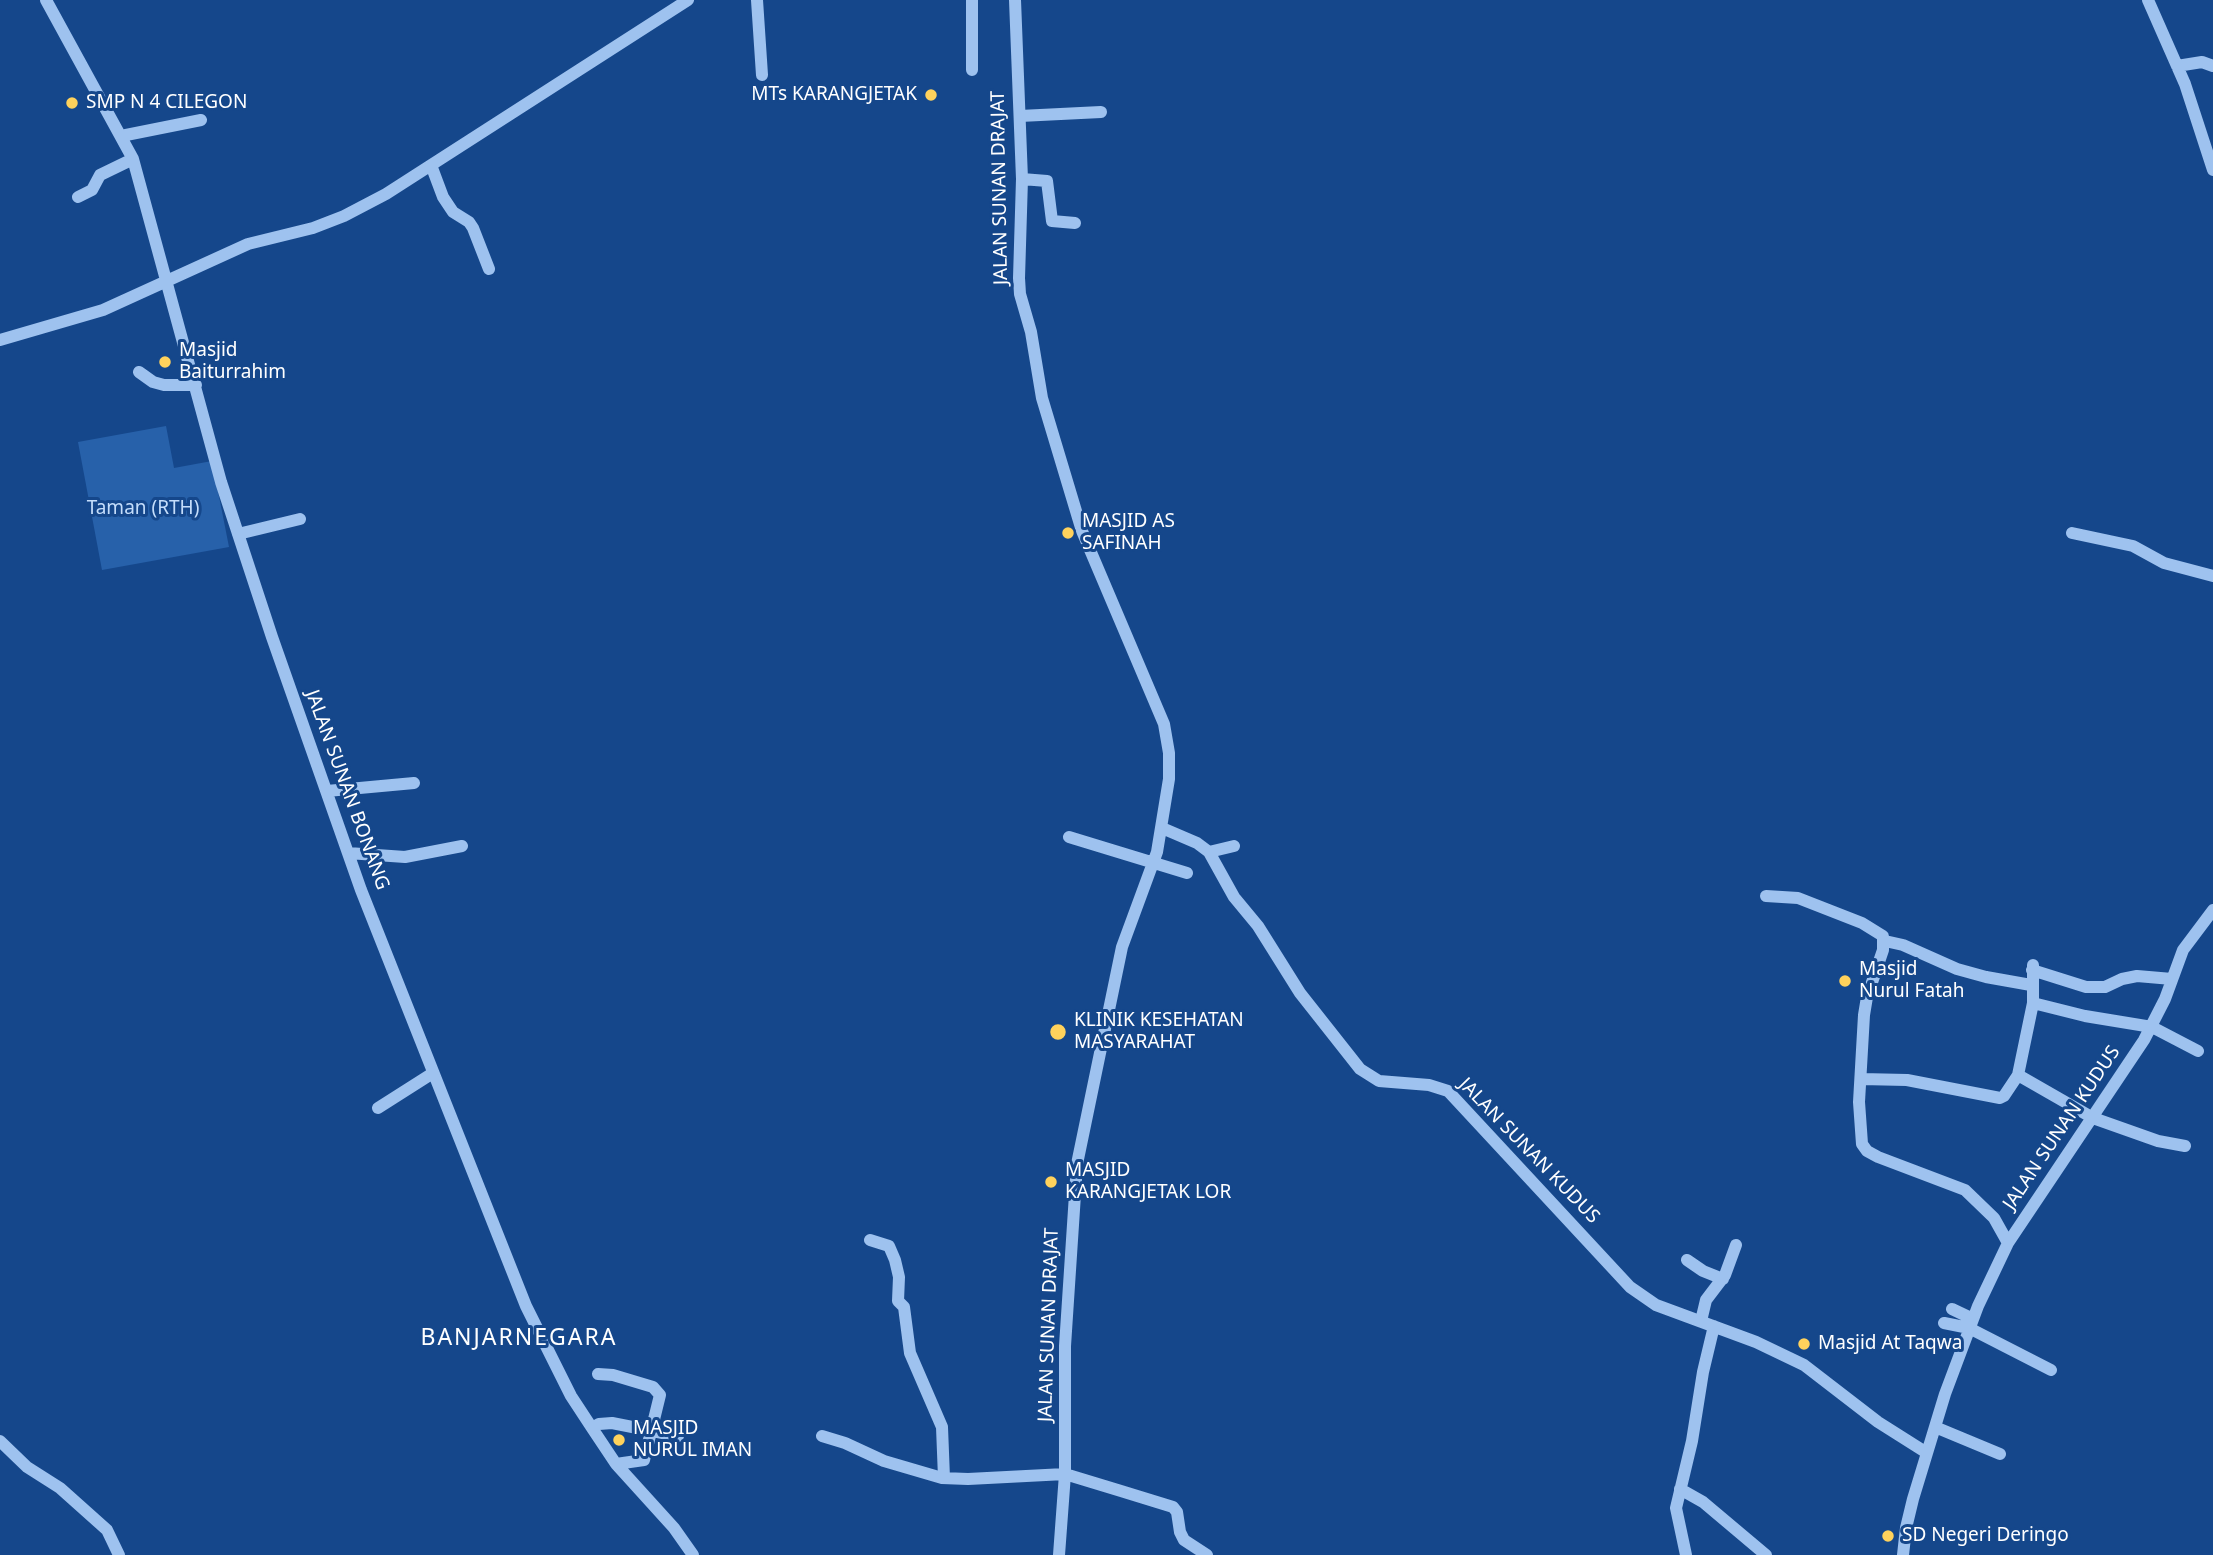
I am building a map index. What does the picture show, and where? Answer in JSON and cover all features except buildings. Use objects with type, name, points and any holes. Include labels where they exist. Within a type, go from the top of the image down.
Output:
[{"type":"street","name":"JALAN SUNAN BONANG","points":[[46,0],[133,159],[221,482],[272,637],[348,853],[526,1306],[571,1396],[616,1464],[674,1528],[693,1555]]},
{"type":"street","points":[[0,341],[103,310],[248,244],[313,228],[344,216],[386,194],[688,0]]},
{"type":"street","points":[[757,0],[762,75]]},
{"type":"street","points":[[972,0],[972,70]]},
{"type":"street","name":"JALAN SUNAN DRAJAT","points":[[1015,0],[1022,178],[1019,286],[1031,332],[1042,398],[1082,531],[1166,733],[1169,753],[1169,779],[1154,863],[1122,947],[1077,1164],[1065,1346],[1065,1474],[1059,1555]]},
{"type":"street","points":[[2148,0],[2185,84],[2213,170]]},
{"type":"street","points":[[2177,66],[2202,62],[2213,66]]},
{"type":"street","points":[[1020,116],[1101,112]]},
{"type":"street","points":[[121,136],[201,120]]},
{"type":"street","points":[[78,197],[92,190],[100,175],[133,159]]},
{"type":"street","points":[[431,165],[443,197],[453,212],[469,222],[473,228],[489,269]]},
{"type":"street","points":[[1022,178],[1046,181],[1052,220],[1075,223]]},
{"type":"street","points":[[139,372],[153,382],[164,385],[196,385]]},
{"type":"street","points":[[238,534],[300,519]]},
{"type":"street","points":[[2072,533],[2133,546],[2164,563],[2213,576]]},
{"type":"street","points":[[327,791],[414,783]]},
{"type":"street","points":[[1161,828],[1196,843],[1209,852],[1234,846]]},
{"type":"street","points":[[1069,837],[1187,873]]},
{"type":"street","points":[[348,853],[405,857],[462,846]]},
{"type":"street","name":"JALAN SUNAN KUDUS","points":[[1209,852],[1234,897],[1258,926],[1300,993],[1360,1069],[1379,1081],[1429,1085],[1448,1091],[1630,1287],[1656,1305],[1756,1342],[1804,1365],[1878,1422],[1927,1453]]},
{"type":"street","points":[[1766,896],[1792,896],[1816,904],[1875,929],[1883,936],[1885,941],[1865,1006],[1861,1079],[1862,1144],[1867,1151],[1965,1190],[1994,1218],[2008,1243]]},
{"type":"street","name":"JALAN SUNAN KUDUS","points":[[1903,1555],[1908,1517],[1935,1427],[1971,1324],[2008,1243],[2151,1027],[2183,950],[2213,910]]},
{"type":"street","points":[[1885,941],[1903,945],[1957,969],[2031,985]]},
{"type":"street","points":[[1861,1079],[1907,1080],[2000,1098],[2018,1075],[2033,1003],[2032,967],[2086,987],[2105,986],[2137,976],[2172,979]]},
{"type":"street","points":[[2033,1003],[2085,1016],[2151,1027],[2198,1051]]},
{"type":"street","points":[[378,1108],[433,1073]]},
{"type":"street","points":[[2018,1075],[2093,1118],[2158,1141],[2185,1146]]},
{"type":"street","points":[[870,1240],[888,1246],[895,1260],[899,1277],[898,1301],[904,1307],[910,1353],[942,1427],[944,1478]]},
{"type":"street","points":[[1686,1555],[1677,1516],[1703,1372],[1708,1324],[1706,1300],[1723,1279],[1735,1245]]},
{"type":"street","points":[[1687,1260],[1703,1271],[1723,1279]]},
{"type":"street","points":[[1952,1309],[1971,1324],[2051,1370]]},
{"type":"street","points":[[1944,1323],[1971,1324]]},
{"type":"street","points":[[598,1374],[657,1390],[660,1395],[653,1432],[643,1461],[616,1464]]},
{"type":"street","points":[[592,1428],[595,1425],[612,1423],[678,1436]]},
{"type":"street","points":[[1935,1427],[2000,1454]]},
{"type":"street","points":[[822,1436],[884,1461],[944,1478],[1065,1474],[1174,1507],[1184,1540],[1206,1555]]},
{"type":"street","points":[[0,1441],[27,1467],[60,1488],[107,1530],[119,1555]]},
{"type":"street","points":[[1680,1489],[1703,1502],[1766,1555]]},
{"type":"green space","name":"Taman (RTH)","points":[[166,426],[174,468],[212,461],[229,547],[102,570],[78,442]]},
{"type":"place","name":"MTs KARANGJETAK","points":[[931,95]]},
{"type":"place","name":"SMP N 4 CILEGON","points":[[72,103]]},
{"type":"place","name":"Masjid Baiturrahim","points":[[165,362]]},
{"type":"place","name":"MASJID AS SAFINAH","points":[[1068,533]]},
{"type":"place","name":"Masjid Nurul Fatah","points":[[1845,981]]},
{"type":"place","name":"KLINIK KESEHATAN MASYARAHAT","points":[[1058,1032]]},
{"type":"place","name":"MASJID KARANGJETAK LOR","points":[[1051,1182]]},
{"type":"place","name":"Masjid At Taqwa","points":[[1804,1344]]},
{"type":"place","name":"MASJID NURUL IMAN","points":[[619,1440]]},
{"type":"place","name":"SD Negeri Deringo","points":[[1888,1536]]},
{"type":"district","name":"BANJARNEGARA","points":[[519,1338]]}]
